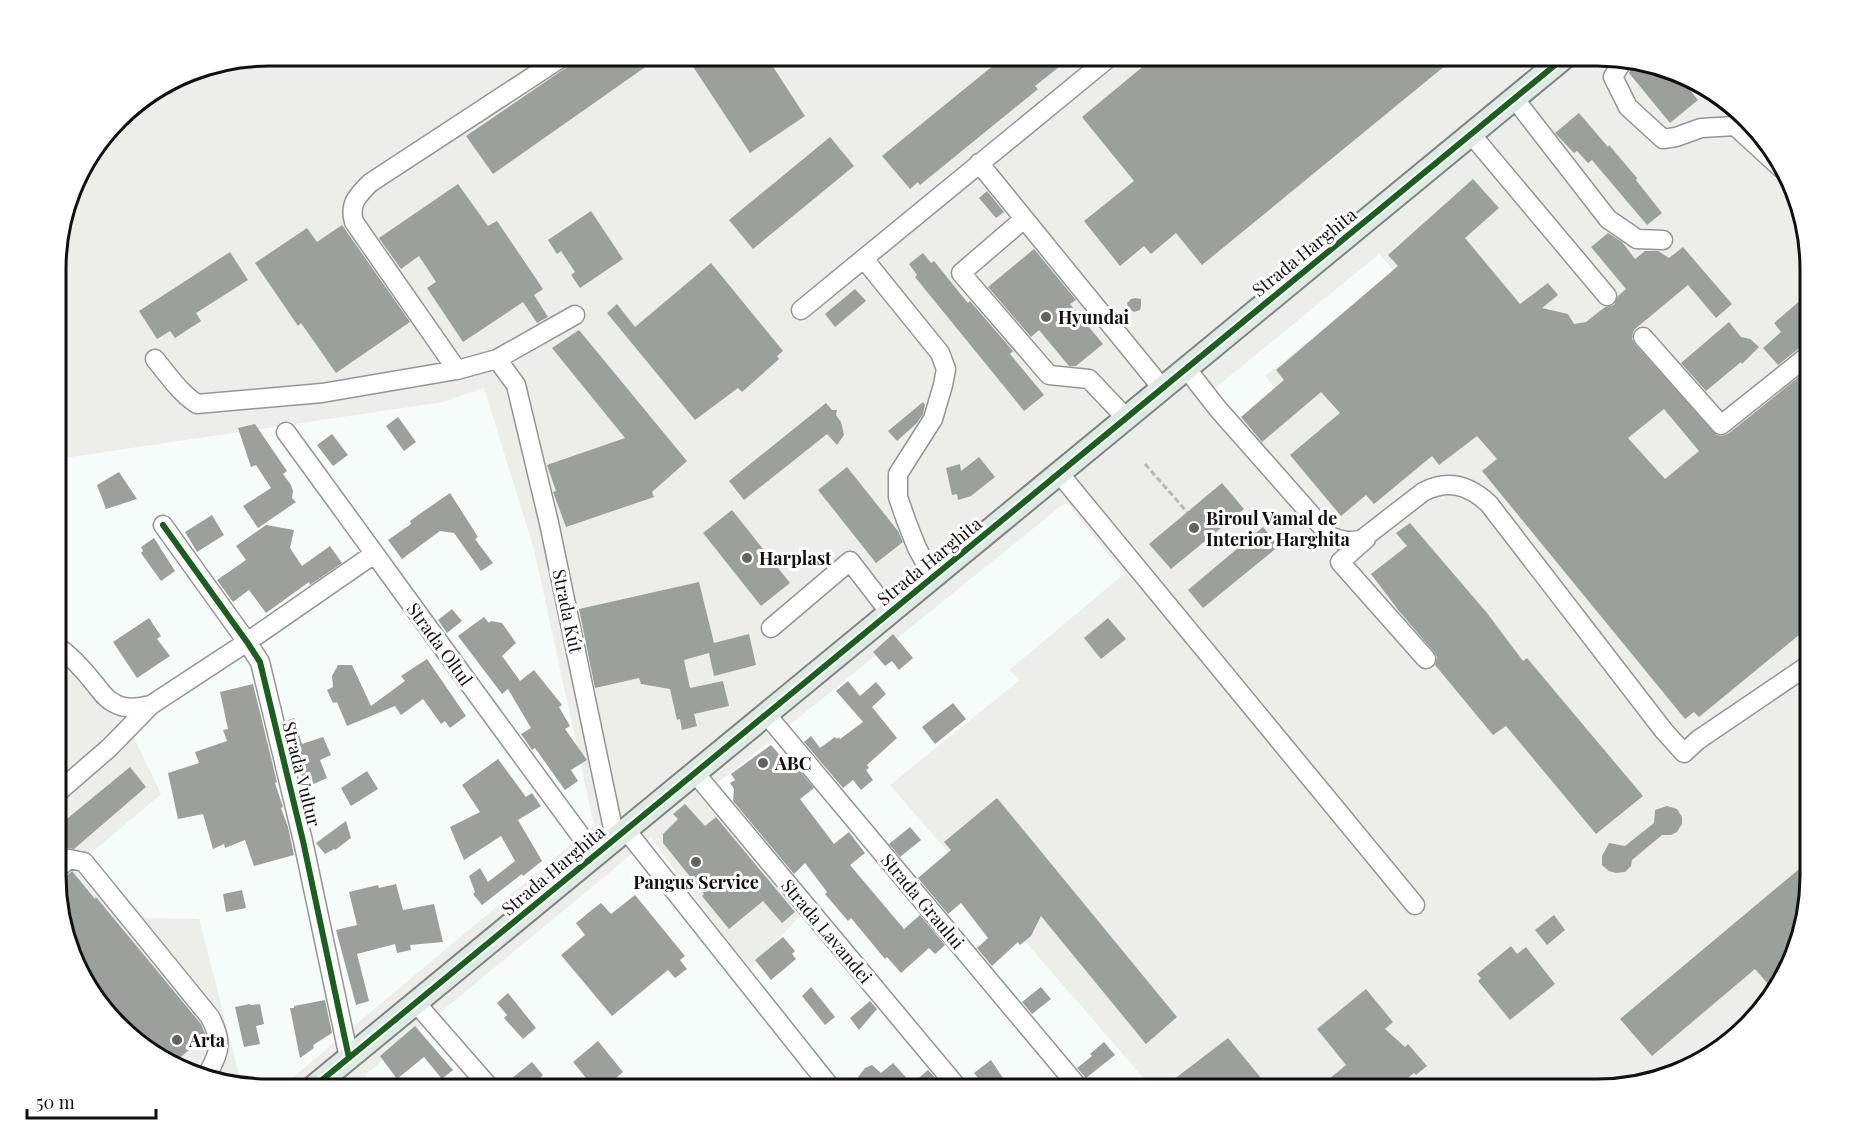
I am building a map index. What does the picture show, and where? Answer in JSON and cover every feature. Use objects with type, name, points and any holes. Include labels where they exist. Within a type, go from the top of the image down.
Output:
[{"type":"main road","name":"Strada Harghita","points":[[323,1079],[1554,66]]},
{"type":"street","points":[[457,370],[354,222],[351,211],[357,196],[370,183],[549,66]]},
{"type":"street","points":[[801,310],[1099,66]]},
{"type":"street","points":[[1619,68],[1613,77],[1628,107],[1663,139],[1701,128],[1735,126],[1762,150]]},
{"type":"street","points":[[1514,98],[1608,219],[1636,239],[1663,240]]},
{"type":"street","points":[[1470,134],[1607,296]]},
{"type":"street","points":[[979,163],[1162,388]]},
{"type":"street","points":[[1024,219],[961,273],[1049,375],[1089,379],[1126,418]]},
{"type":"street","points":[[864,259],[940,353],[946,369],[933,419],[898,474],[898,498],[917,548],[933,577]]},
{"type":"street","points":[[155,359],[180,390],[197,404],[322,393],[457,370],[497,359],[575,315]]},
{"type":"street","points":[[1643,337],[1721,425],[1800,362]]},
{"type":"street","name":"Strada Kút","points":[[518,349],[516,385],[621,834]]},
{"type":"street","name":"Strada Kút","points":[[497,359],[516,385]]},
{"type":"street","points":[[1186,368],[1218,409],[1330,536],[1340,562],[1426,659]]},
{"type":"street","name":"Strada Oltul","points":[[286,432],[595,855]]},
{"type":"street","points":[[1059,473],[1415,905]]},
{"type":"street","points":[[1340,562],[1371,534],[1423,492],[1434,486],[1446,484],[1466,488],[1479,494],[1684,753],[1698,740],[1800,671]]},
{"type":"street","name":"Strada Vultur","points":[[163,525],[260,662],[303,841],[349,1058]]},
{"type":"street","points":[[1330,536],[1350,542],[1361,540],[1371,534]]},
{"type":"street","points":[[66,785],[109,748],[151,705],[374,554]]},
{"type":"street","points":[[771,627],[850,561],[890,613]]},
{"type":"street","points":[[66,654],[114,704],[126,708],[151,705]]},
{"type":"street","name":"Strada Graului","points":[[766,714],[1072,1079]]},
{"type":"street","name":"Strada Lavandei","points":[[695,773],[951,1079]]},
{"type":"street","points":[[621,834],[656,870],[822,1079]]},
{"type":"street","points":[[66,862],[77,859],[84,862],[210,1017],[218,1034],[217,1058],[210,1070]]},
{"type":"street","points":[[416,1003],[482,1079]]},
{"type":"path","points":[[1145,464],[1187,512]]},
{"type":"shaded area","points":[[255,66],[1597,66],[1650,73],[1675,81],[1699,93],[1731,116],[1766,156],[1789,203],[1800,255],[1800,890],[1789,942],[1766,989],[1731,1029],[1710,1045],[1687,1058],[1637,1075],[1611,1079],[1144,1079],[890,785],[1020,680],[1009,670],[1124,574],[1066,502],[704,794],[802,914],[749,970],[651,838],[365,1075],[368,1079],[291,1079],[594,825],[534,549],[484,388],[443,402],[66,458],[68,242],[81,191],[108,145],[135,116],[167,93],[203,77]],"holes":[[[1379,254],[1395,271],[1265,376],[1277,390],[1240,419],[1214,389]]]},
{"type":"shaded area","points":[[66,643],[117,702],[161,794],[90,854],[145,918],[199,919],[240,1077],[191,1064],[167,1052],[135,1029],[100,989],[77,942],[70,916],[66,876]]},
{"type":"building","points":[[569,66],[647,66],[493,174],[466,136]]},
{"type":"building","points":[[693,66],[772,66],[805,116],[750,153]]},
{"type":"building","points":[[993,66],[1060,66],[1035,86],[1038,89],[920,185],[918,182],[910,189],[882,156]]},
{"type":"building","points":[[1144,66],[1445,66],[1202,265],[1176,233],[1151,254],[1144,246],[1120,266],[1084,221],[1134,181],[1082,117]]},
{"type":"building","points":[[1631,69],[1675,81],[1688,87],[1698,100],[1670,123],[1629,73]]},
{"type":"building","points":[[1579,113],[1637,178],[1636,180],[1662,213],[1647,225],[1592,160],[1588,163],[1577,151],[1574,153],[1555,133]]},
{"type":"building","points":[[830,137],[854,166],[753,249],[729,220]]},
{"type":"building","points":[[1473,179],[1499,208],[1465,238],[1520,304],[1548,283],[1558,295],[1542,308],[1568,314],[1574,324],[1586,322],[1605,307],[1614,305],[1618,296],[1626,289],[1591,247],[1608,233],[1622,242],[1635,259],[1645,251],[1658,251],[1669,258],[1683,247],[1732,304],[1716,318],[1688,285],[1635,329],[1632,339],[1717,435],[1728,434],[1800,376],[1800,634],[1699,717],[1694,712],[1685,719],[1482,471],[1497,459],[1477,436],[1439,465],[1432,456],[1374,504],[1366,495],[1341,516],[1290,455],[1340,413],[1321,392],[1262,442],[1241,417],[1284,380],[1276,370],[1398,266],[1388,255]],"holes":[[[1664,409],[1699,451],[1665,479],[1628,438]]]},
{"type":"building","points":[[458,184],[488,226],[497,221],[543,289],[534,295],[548,317],[537,323],[523,302],[463,342],[427,288],[436,282],[419,256],[401,269],[379,238]]},
{"type":"building","points":[[987,191],[1004,212],[996,218],[979,198]]},
{"type":"building","points":[[591,211],[623,259],[580,288],[571,275],[575,272],[561,251],[557,254],[548,240]]},
{"type":"building","points":[[342,225],[410,322],[336,373],[301,323],[298,326],[255,263],[307,228],[317,242]]},
{"type":"building","name":"Hyundai","points":[[1034,249],[1076,300],[1070,304],[1103,344],[1076,366],[1069,366],[1039,330],[1031,337],[988,287]]},
{"type":"building","points":[[230,252],[248,280],[196,313],[201,321],[175,338],[170,331],[157,339],[139,311]]},
{"type":"building","points":[[923,253],[931,263],[934,261],[968,303],[970,301],[1013,351],[1010,354],[1044,395],[1024,411],[915,277],[917,275],[909,264]]},
{"type":"building","points":[[711,263],[783,351],[777,356],[779,359],[742,392],[738,388],[695,420],[607,313],[617,304],[635,327]]},
{"type":"building","points":[[855,289],[866,301],[835,327],[825,314]]},
{"type":"building","points":[[1135,298],[1141,299],[1141,306],[1140,310],[1134,312],[1128,308],[1127,303]]},
{"type":"building","points":[[1800,301],[1800,347],[1778,365],[1763,348],[1781,332],[1774,323]]},
{"type":"building","points":[[1729,322],[1741,337],[1750,339],[1759,347],[1742,364],[1741,362],[1706,391],[1681,363]]},
{"type":"building","points":[[579,330],[687,461],[652,492],[654,497],[566,527],[553,492],[556,491],[547,465],[625,438],[552,348]]},
{"type":"building","points":[[923,402],[925,405],[923,414],[917,423],[897,441],[888,431]]},
{"type":"building","points":[[826,403],[832,410],[837,410],[836,415],[841,422],[844,435],[837,445],[827,434],[744,500],[729,481]]},
{"type":"building","points":[[398,417],[416,442],[404,451],[386,426]]},
{"type":"building","points":[[255,424],[287,471],[283,474],[291,485],[292,498],[296,502],[258,528],[243,506],[271,488],[256,465],[251,467],[238,428]]},
{"type":"building","points":[[332,434],[348,455],[333,466],[317,445]]},
{"type":"building","points":[[979,457],[995,477],[971,496],[958,500],[957,494],[952,495],[946,468],[960,464],[961,471]]},
{"type":"building","points":[[847,467],[898,531],[903,542],[876,563],[818,490]]},
{"type":"building","points":[[119,472],[137,499],[106,509],[97,485]]},
{"type":"building","name":"Biroul Vamal de Interior Harghita","points":[[1222,483],[1244,509],[1171,569],[1149,544]]},
{"type":"building","points":[[450,493],[478,537],[475,539],[493,563],[481,571],[454,533],[440,531],[402,559],[388,540],[411,524],[410,521]]},
{"type":"building","name":"Harplast","points":[[732,510],[790,583],[761,606],[703,533]]},
{"type":"building","points":[[212,515],[224,535],[197,552],[185,532]]},
{"type":"building","points":[[1410,523],[1487,613],[1523,661],[1527,658],[1643,796],[1596,834],[1506,726],[1493,735],[1435,665],[1437,657],[1434,652],[1371,574],[1407,546],[1396,533]]},
{"type":"building","points":[[266,525],[294,530],[290,548],[302,566],[330,546],[342,563],[310,585],[309,582],[266,613],[249,590],[233,602],[217,580],[246,560],[236,546]]},
{"type":"building","points":[[1263,527],[1279,546],[1203,608],[1188,590]]},
{"type":"building","points":[[154,538],[175,571],[161,581],[141,553],[143,551],[141,547]]},
{"type":"building","points":[[699,582],[714,643],[749,634],[756,665],[714,676],[709,653],[684,660],[690,688],[723,681],[729,706],[694,714],[697,726],[682,730],[680,719],[677,720],[670,689],[641,684],[639,678],[595,688],[579,609]]},
{"type":"building","points":[[452,609],[462,621],[447,633],[438,620]]},
{"type":"building","points":[[484,617],[489,623],[491,621],[502,623],[516,643],[502,656],[520,681],[534,670],[562,705],[559,707],[570,726],[565,729],[587,760],[571,770],[578,781],[565,790],[535,748],[532,750],[521,734],[531,728],[508,689],[502,694],[458,636]]},
{"type":"building","points":[[149,618],[161,636],[157,639],[170,656],[137,678],[113,642]]},
{"type":"building","points":[[1108,618],[1126,639],[1101,659],[1084,638]]},
{"type":"building","points":[[893,634],[913,658],[899,670],[892,661],[885,666],[873,652]]},
{"type":"building","points":[[427,659],[466,716],[450,728],[445,721],[441,724],[423,699],[401,715],[395,706],[347,726],[337,702],[333,703],[327,690],[333,687],[332,676],[338,665],[352,665],[371,706],[405,681],[401,676]]},
{"type":"building","points":[[848,681],[860,696],[876,682],[886,694],[872,707],[897,738],[867,765],[869,768],[866,770],[873,780],[861,790],[853,780],[843,788],[804,742],[811,736],[820,748],[835,737],[840,739],[863,722],[836,691]]},
{"type":"building","points":[[253,684],[294,855],[254,866],[245,840],[225,848],[224,844],[213,849],[203,814],[178,819],[168,773],[199,763],[195,752],[227,741],[223,730],[228,729],[220,692]]},
{"type":"building","points":[[953,703],[966,719],[935,744],[922,727]]},
{"type":"building","points":[[294,718],[302,744],[323,737],[331,755],[320,760],[327,778],[307,787],[301,774],[299,775],[286,721]]},
{"type":"building","points":[[771,745],[783,759],[787,756],[814,788],[800,799],[834,844],[849,832],[865,853],[850,865],[904,929],[920,915],[945,945],[935,954],[929,948],[901,973],[887,957],[885,959],[851,918],[848,921],[825,894],[827,892],[805,863],[794,874],[733,801],[734,789],[730,783],[735,780],[731,774]]},
{"type":"building","points":[[498,759],[526,797],[532,793],[541,806],[518,820],[542,861],[482,905],[473,894],[475,892],[469,876],[480,868],[488,882],[515,861],[501,836],[464,860],[450,827],[480,812],[462,785]]},
{"type":"building","points":[[130,767],[146,787],[74,849],[66,848],[66,820]]},
{"type":"building","points":[[367,771],[378,789],[351,806],[341,788]]},
{"type":"building","points":[[997,798],[1177,1017],[1146,1044],[1041,916],[1031,936],[1020,945],[1018,942],[992,966],[977,948],[988,938],[961,903],[948,914],[918,878],[951,850],[944,842]]},
{"type":"building","points":[[685,804],[705,826],[716,817],[795,912],[782,923],[763,901],[729,929],[663,843],[663,834],[678,819],[673,814]]},
{"type":"building","points":[[1667,806],[1677,809],[1682,817],[1682,824],[1677,832],[1662,835],[1632,860],[1631,866],[1625,872],[1609,871],[1602,865],[1602,856],[1609,843],[1625,846],[1654,823],[1655,810]]},
{"type":"building","points":[[346,821],[351,838],[335,850],[325,854],[316,843]]},
{"type":"building","points":[[910,827],[921,840],[900,857],[889,844]]},
{"type":"building","points":[[1800,868],[1800,890],[1796,916],[1789,942],[1769,985],[1755,969],[1652,1056],[1620,1019]]},
{"type":"building","points":[[72,871],[95,899],[96,897],[201,1024],[206,1036],[179,1058],[156,1045],[135,1029],[100,989],[77,942],[70,916],[66,876]]},
{"type":"building","points":[[396,884],[403,910],[434,904],[443,942],[410,945],[411,950],[397,953],[395,944],[357,954],[369,1001],[356,1005],[336,930],[357,925],[349,892],[378,885],[379,888]]},
{"type":"building","points":[[242,890],[246,908],[226,912],[223,894]]},
{"type":"building","points":[[635,895],[685,956],[680,960],[687,969],[675,978],[668,970],[612,1016],[561,955],[585,935],[576,923],[593,909],[601,903],[611,914]]},
{"type":"building","points":[[1554,915],[1565,930],[1547,945],[1535,930]]},
{"type":"building","points":[[783,937],[795,951],[792,954],[796,959],[771,980],[755,960]]},
{"type":"building","points":[[1511,946],[1517,954],[1526,947],[1555,984],[1510,1020],[1478,981],[1481,978],[1477,974]]},
{"type":"building","points":[[811,987],[835,1017],[825,1025],[802,996]]},
{"type":"building","points":[[1041,987],[1051,999],[1032,1014],[1022,1002]]},
{"type":"building","points":[[1366,989],[1393,1022],[1385,1029],[1405,1047],[1408,1044],[1427,1066],[1406,1079],[1329,1079],[1346,1065],[1317,1029]]},
{"type":"building","points":[[508,993],[536,1028],[523,1039],[504,1018],[507,1015],[497,1003]]},
{"type":"building","points":[[325,1000],[332,1033],[313,1045],[314,1048],[300,1058],[290,1008]]},
{"type":"building","points":[[870,1001],[877,1009],[859,1030],[850,1018]]},
{"type":"building","points":[[260,1004],[264,1024],[256,1026],[260,1044],[244,1047],[235,1007]]},
{"type":"building","points":[[415,1026],[453,1070],[442,1079],[424,1057],[397,1079],[380,1056]]},
{"type":"building","points":[[1228,1038],[1262,1079],[1174,1079]]},
{"type":"building","points":[[598,1041],[623,1072],[615,1079],[587,1079],[573,1062]]},
{"type":"building","points":[[1104,1042],[1115,1055],[1086,1078],[1077,1068]]},
{"type":"building","points":[[991,1060],[1004,1079],[979,1079],[974,1073]]},
{"type":"building","points":[[532,1062],[543,1075],[541,1079],[511,1079]]},
{"type":"building","points":[[893,1063],[907,1079],[859,1079],[858,1077],[865,1068],[872,1065],[881,1073]]},
{"type":"building","points":[[928,1070],[936,1079],[918,1079]]},
{"type":"cycle path","points":[[323,1079],[1554,66]]},
{"type":"cycle path","points":[[163,525],[260,662],[303,841],[349,1058]]},
{"type":"place","name":"Hyundai","points":[[1046,317]]},
{"type":"place","name":"Biroul Vamal de Interior Harghita","points":[[1194,528]]},
{"type":"place","name":"Harplast","points":[[747,558]]},
{"type":"place","name":"ABC","points":[[763,763]]},
{"type":"place","name":"Pangus Service","points":[[696,862]]},
{"type":"place","name":"Arta","points":[[177,1040]]}]
